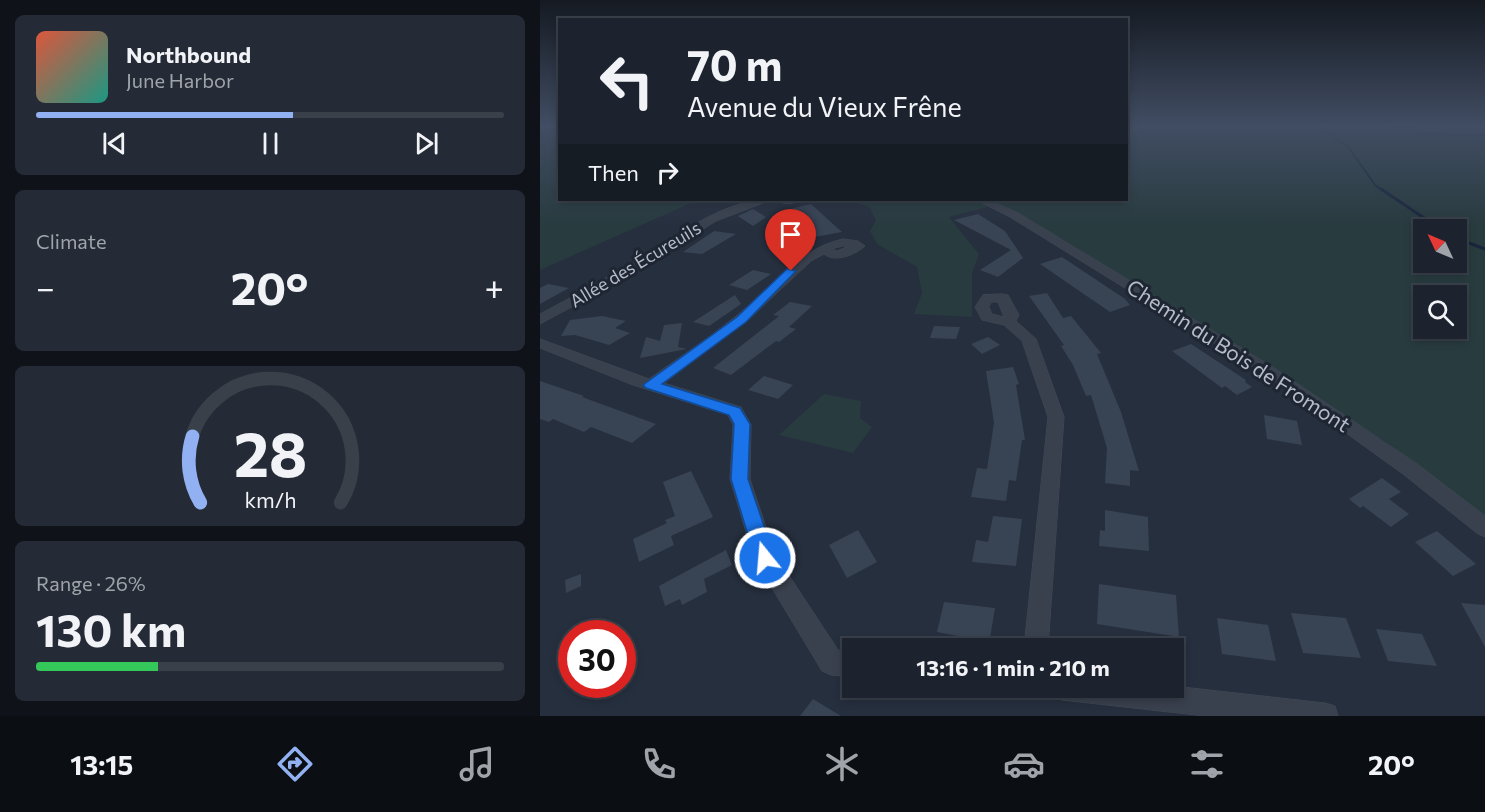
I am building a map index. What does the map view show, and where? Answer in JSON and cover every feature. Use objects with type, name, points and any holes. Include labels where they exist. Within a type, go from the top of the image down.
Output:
[{"type":"street","name":"Allée des Écureuils","points":[[540,320],[631,269],[710,220],[730,210],[762,201]]},
{"type":"street","name":"Chemin du Bois de Fromont","points":[[984,201],[1014,215],[1269,371],[1410,469],[1485,528]]},
{"type":"street","points":[[651,385],[741,319],[791,271],[826,249]]},
{"type":"street","points":[[1009,322],[1029,339],[1056,417],[1037,638]]},
{"type":"street","points":[[540,343],[651,385],[735,411],[742,424],[740,479],[765,558],[831,662],[842,663]]},
{"type":"street","points":[[1162,698],[1325,716]]},
{"type":"green space","points":[[540,158],[558,158],[558,201],[696,201],[540,270]]},
{"type":"green space","points":[[1128,158],[1485,158],[1485,519],[1389,444],[1069,243],[995,205],[949,217],[979,254],[972,273],[972,317],[914,314],[922,293],[917,267],[877,244],[870,231],[876,220],[870,208],[854,201],[1128,201]]},
{"type":"green space","points":[[824,394],[861,401],[860,418],[872,427],[853,453],[779,435]]},
{"type":"building","points":[[811,204],[842,232],[814,237],[785,210]]},
{"type":"building","points":[[753,209],[766,217],[753,226],[738,216]]},
{"type":"building","points":[[978,214],[1005,231],[1023,258],[998,277],[980,270],[1011,250],[954,220]]},
{"type":"building","points":[[714,231],[736,234],[702,254],[683,252]]},
{"type":"building","points":[[1062,257],[1125,299],[1130,305],[1110,312],[1040,264]]},
{"type":"building","points":[[753,270],[771,274],[747,290],[729,285]]},
{"type":"building","points":[[548,284],[569,288],[540,304],[540,288]]},
{"type":"building","points":[[1047,293],[1063,318],[1071,316],[1101,353],[1097,354],[1121,412],[1139,471],[1130,470],[1130,486],[1105,483],[1107,448],[1091,395],[1086,396],[1073,365],[1061,346],[1064,345],[1029,296]]},
{"type":"building","points":[[735,295],[741,304],[709,326],[693,322]]},
{"type":"building","points":[[790,302],[812,306],[789,327],[796,329],[731,375],[713,368],[779,316],[773,315]]},
{"type":"building","points":[[602,316],[626,321],[615,328],[630,333],[609,345],[575,335],[561,336],[570,320]]},
{"type":"building","points":[[682,323],[678,347],[687,349],[640,358],[646,337],[660,341],[664,325]]},
{"type":"building","points":[[934,326],[960,327],[956,339],[930,338]]},
{"type":"building","points":[[988,337],[1000,345],[982,354],[971,344]]},
{"type":"building","points":[[1191,344],[1246,380],[1245,382],[1252,387],[1237,395],[1225,386],[1222,388],[1172,351]]},
{"type":"building","points":[[1013,367],[1019,384],[1016,385],[1025,440],[1022,440],[1016,481],[1009,480],[1006,501],[971,497],[977,468],[987,469],[994,423],[986,371]]},
{"type":"building","points":[[764,376],[793,385],[778,399],[748,390]]},
{"type":"building","points":[[540,381],[656,424],[632,443],[591,427],[584,432],[553,419],[549,422],[540,419]]},
{"type":"building","points":[[1264,415],[1297,421],[1302,445],[1267,439]]},
{"type":"building","points":[[691,471],[713,517],[671,536],[674,545],[639,562],[633,539],[667,523],[665,520],[675,516],[663,482]]},
{"type":"building","points":[[1382,478],[1401,492],[1389,499],[1409,514],[1391,527],[1363,506],[1360,508],[1349,499]]},
{"type":"building","points":[[1105,510],[1148,517],[1149,551],[1099,546],[1100,530],[1105,531]]},
{"type":"building","points":[[993,516],[1022,519],[1016,566],[972,562],[976,540],[988,542]]},
{"type":"building","points":[[858,530],[877,562],[847,578],[829,545]]},
{"type":"building","points":[[1437,531],[1476,564],[1453,576],[1415,542]]},
{"type":"building","points":[[726,550],[732,565],[704,579],[707,592],[682,605],[680,599],[665,606],[659,586]]},
{"type":"building","points":[[581,574],[581,586],[566,593],[565,580]]},
{"type":"building","points":[[1099,584],[1176,595],[1179,637],[1097,624]]},
{"type":"building","points":[[944,602],[995,608],[990,638],[974,636],[968,638],[937,632]]},
{"type":"building","points":[[1461,603],[1485,605],[1485,647]]},
{"type":"building","points":[[1291,613],[1346,618],[1361,658],[1303,653]]},
{"type":"building","points":[[1217,618],[1268,625],[1276,661],[1222,654]]},
{"type":"building","points":[[1376,629],[1422,634],[1437,666],[1388,661]]},
{"type":"building","points":[[813,699],[841,716],[800,716]]},
{"type":"waterway","points":[[1356,158],[1375,185],[1383,191]]},
{"type":"waterway","points":[[1381,189],[1426,219]]},
{"type":"waterway","points":[[1467,242],[1485,249]]},
{"type":"route","points":[[765,558],[740,479],[742,424],[735,411],[651,385],[741,319],[764,300],[791,271]]}]
